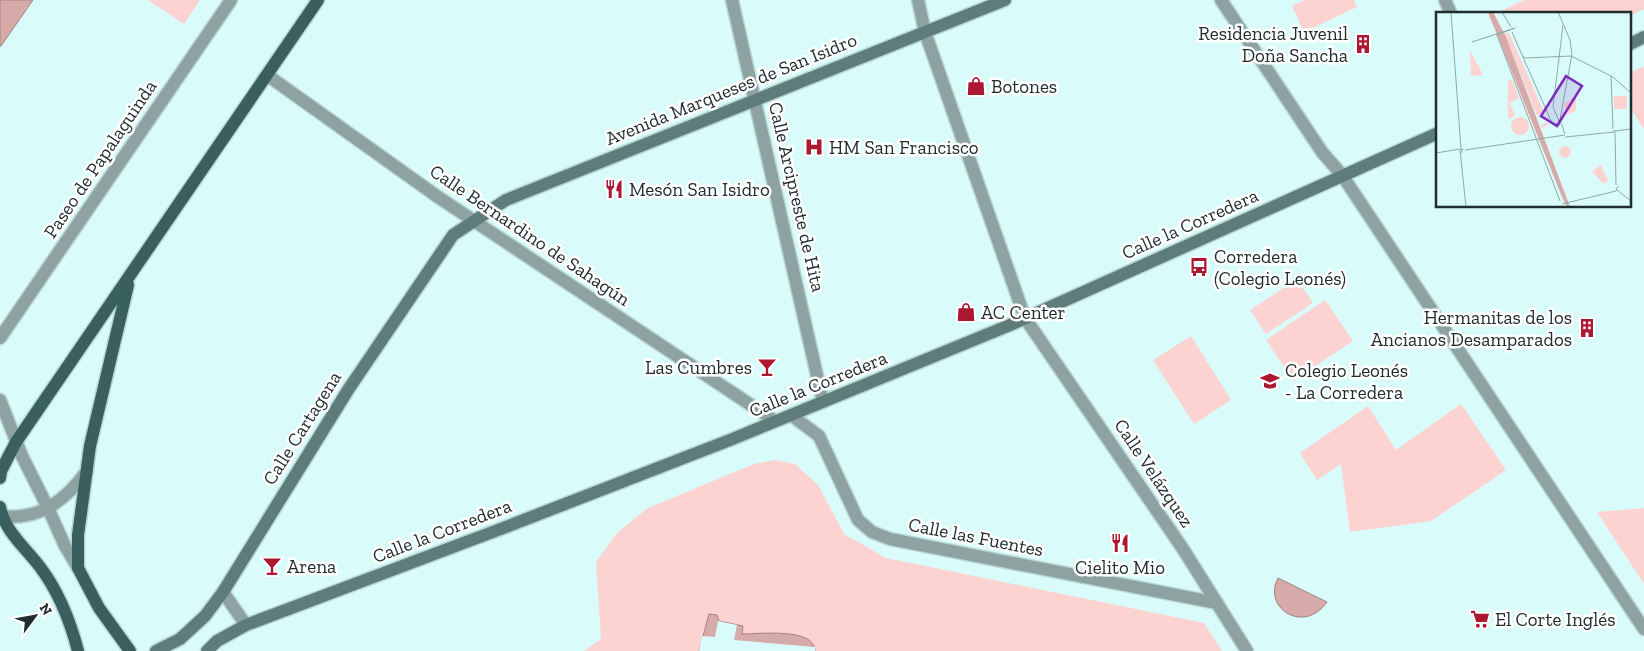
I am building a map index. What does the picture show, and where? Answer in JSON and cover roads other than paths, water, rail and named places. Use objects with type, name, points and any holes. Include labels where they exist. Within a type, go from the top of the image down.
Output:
[{"type":"main road","points":[[0,478],[1,471],[16,442],[318,0]]},
{"type":"main road","name":"Avenida Marqueses de San Isidro","points":[[475,220],[506,200],[1005,0]]},
{"type":"main road","points":[[1632,43],[1644,37]]},
{"type":"main road","name":"Calle la Corredera","points":[[207,651],[217,641],[246,625],[498,530],[791,415],[1025,318],[1436,134]]},
{"type":"main road","name":"Calle Cartagena","points":[[157,650],[180,639],[205,616],[223,592],[348,390],[453,235],[475,220]]},
{"type":"main road","points":[[129,278],[90,446],[78,534],[78,568],[99,608],[130,651]]},
{"type":"main road","points":[[1,513],[16,540],[40,567],[58,595],[70,622],[78,651]]},
{"type":"street","name":"Paseo de Papalaguinda","points":[[0,338],[231,0]]},
{"type":"street","name":"Calle Arcipreste de Hita","points":[[732,0],[823,402]]},
{"type":"street","name":"Calle Velázquez","points":[[918,0],[925,32],[1025,318],[1177,541],[1248,651]]},
{"type":"street","points":[[1221,0],[1322,152],[1342,175],[1644,629]]},
{"type":"street","points":[[1445,0],[1450,12]]},
{"type":"street","name":"Calle Bernardino de Sahagún","points":[[267,75],[438,197],[775,421]]},
{"type":"street","points":[[0,400],[16,442],[65,546],[78,568]]},
{"type":"street","name":"Calle las Fuentes","points":[[791,415],[819,436],[858,520],[872,532],[890,539],[1218,604]]},
{"type":"street","points":[[1,513],[27,516],[48,508],[74,489],[87,471]]},
{"type":"street","points":[[223,592],[246,625]]},
{"type":"place","name":"Residencia Juvenil Doña Sancha","points":[[1363,44]]},
{"type":"place","name":"Botones","points":[[976,86]]},
{"type":"place","name":"HM San Francisco","points":[[814,147]]},
{"type":"place","name":"Mesón San Isidro","points":[[614,189]]},
{"type":"place","name":"Corredera (Colegio Leonés)","points":[[1199,267]]},
{"type":"place","name":"AC Center","points":[[966,312]]},
{"type":"place","name":"Hermanitas de los Ancianos Desamparados","points":[[1587,328]]},
{"type":"place","name":"Las Cumbres","points":[[767,367]]},
{"type":"place","name":"Colegio Leonés - La Corredera","points":[[1270,381]]},
{"type":"place","name":"Cielito Mio","points":[[1120,543]]},
{"type":"place","name":"Arena","points":[[272,566]]},
{"type":"place","name":"El Corte Inglés","points":[[1480,619]]}]
